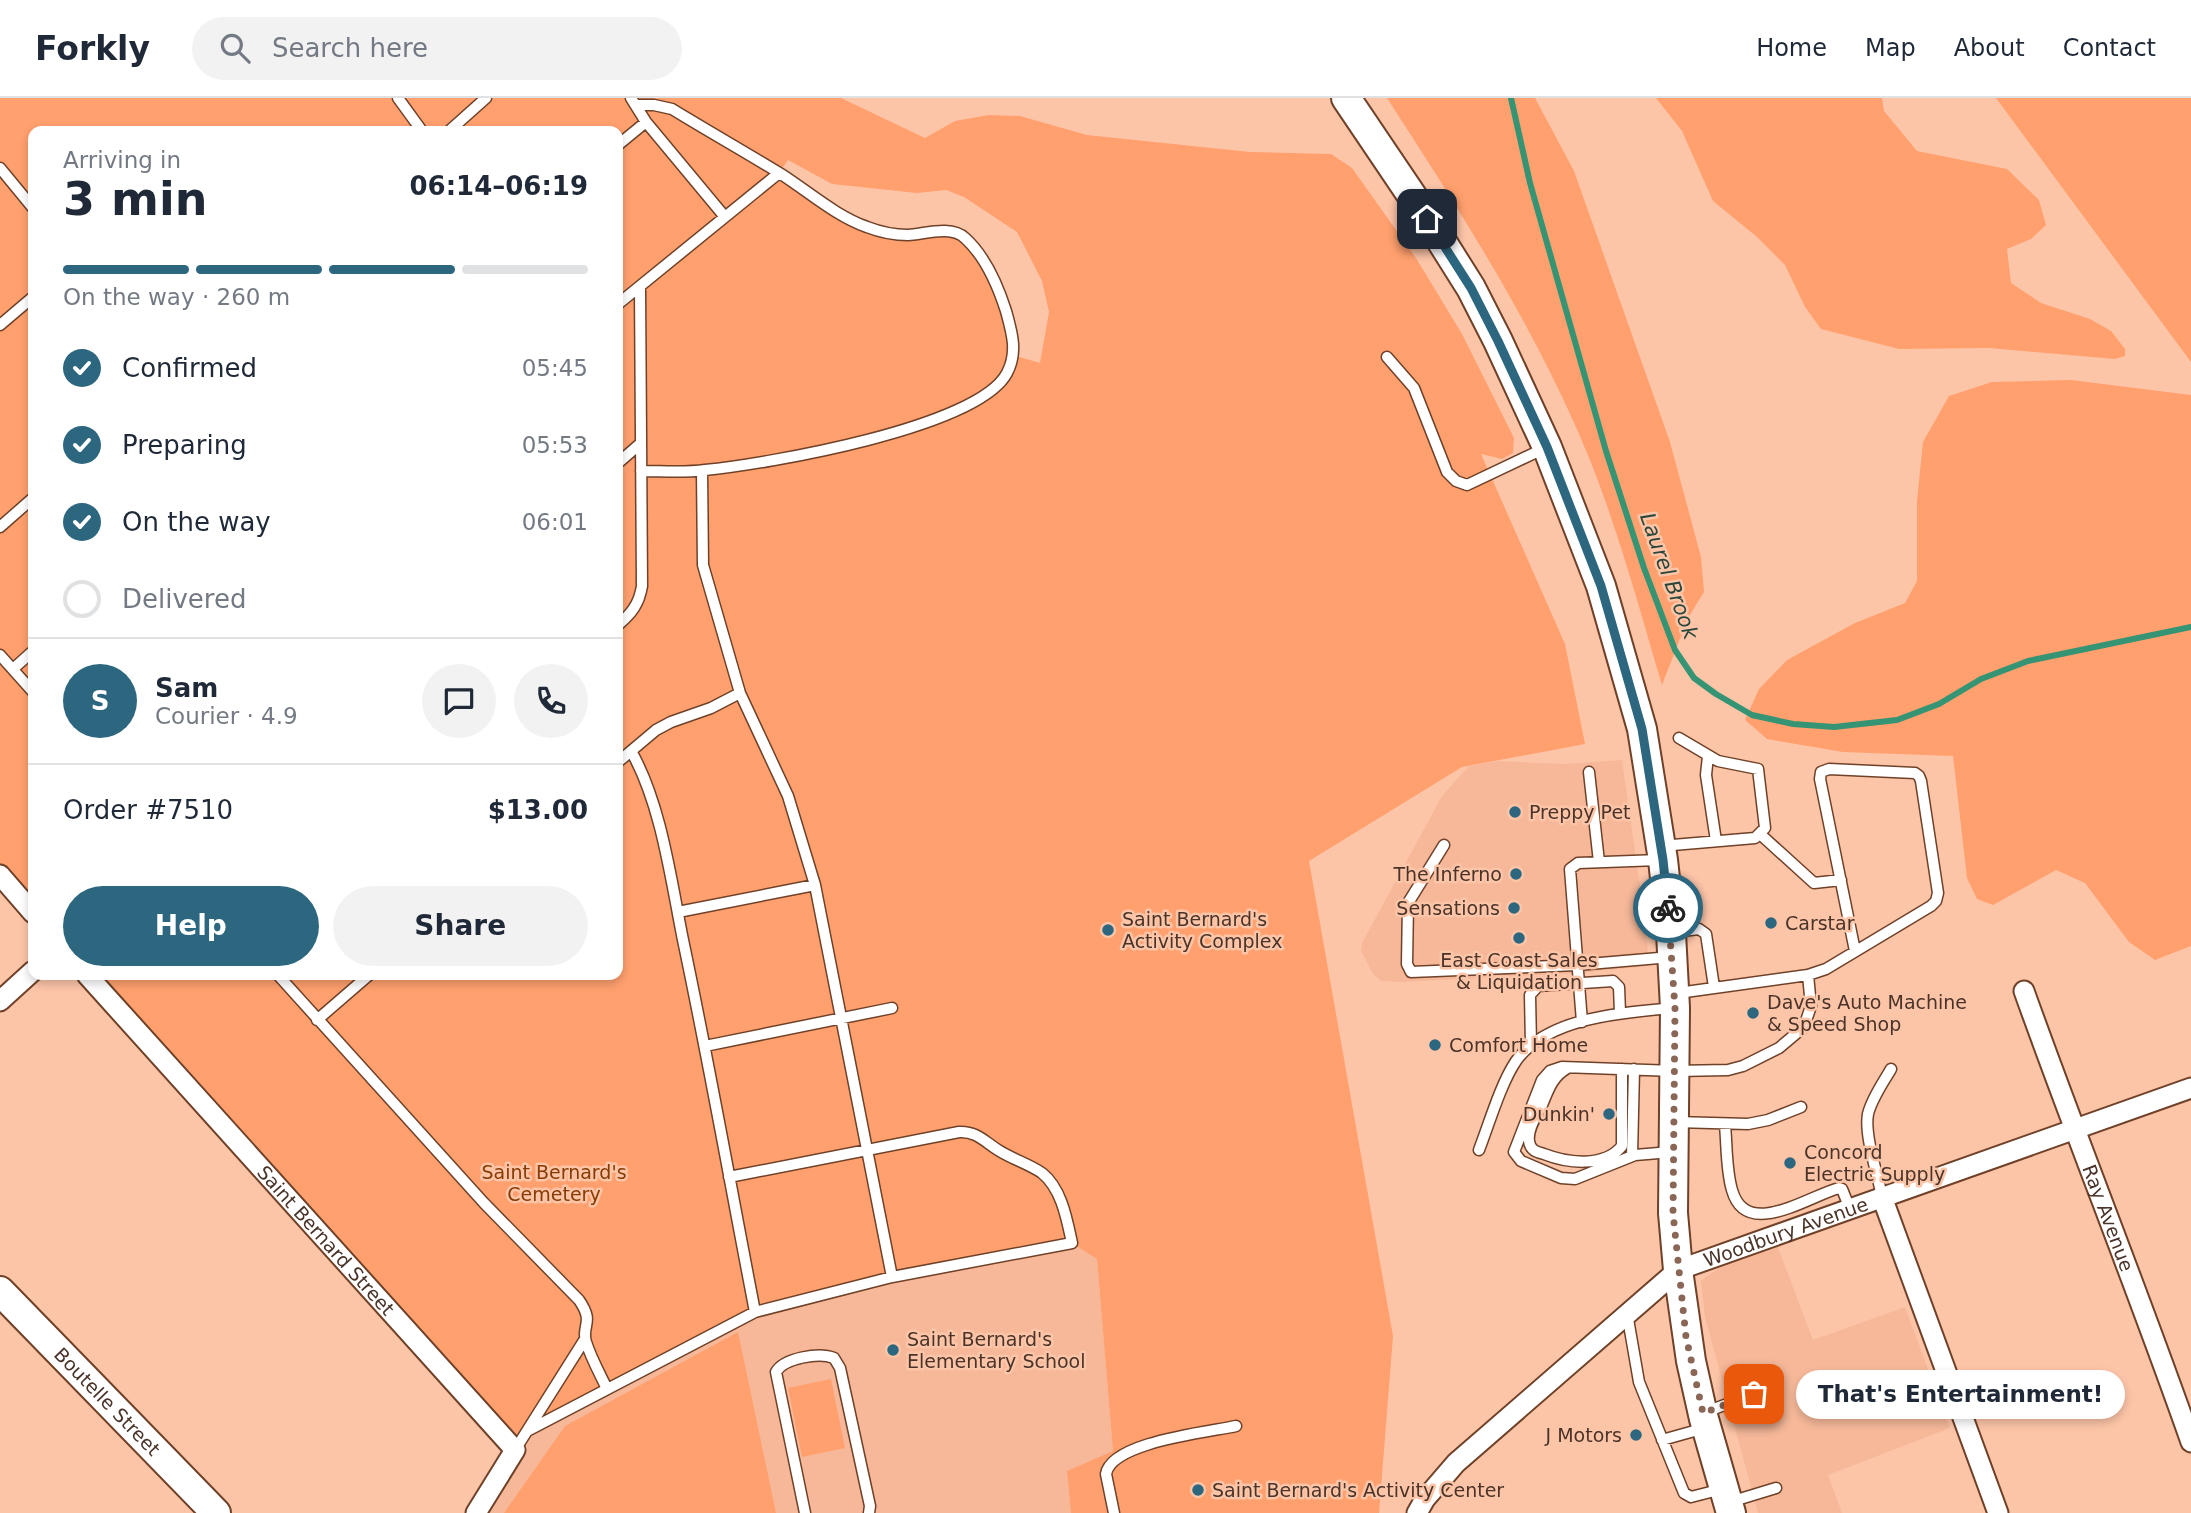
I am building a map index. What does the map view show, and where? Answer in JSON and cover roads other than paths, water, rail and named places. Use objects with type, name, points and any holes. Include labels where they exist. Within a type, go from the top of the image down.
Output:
[{"type":"main road","points":[[1346,98],[1471,288],[1547,447],[1601,586],[1638,716],[1662,853],[1671,945],[1675,1071],[1673,1213],[1678,1270],[1686,1337],[1705,1420],[1728,1501]]},
{"type":"main road","name":"Boutelle Street","points":[[0,1291],[216,1513]]},
{"type":"street","points":[[0,875],[28,908]]},
{"type":"street","points":[[0,1000],[28,975]]},
{"type":"street","name":"Saint Bernard Street","points":[[92,980],[515,1450]]},
{"type":"street","name":"Ray Avenue","points":[[2024,991],[2191,1442]]},
{"type":"street","name":"Woodbury Avenue","points":[[1417,1513],[1425,1499],[1456,1463],[1678,1270],[2191,1088]]},
{"type":"street","points":[[1882,1197],[1998,1513]]},
{"type":"street","points":[[476,1513],[515,1450]]},
{"type":"lane","points":[[398,98],[418,126]]},
{"type":"lane","points":[[455,126],[486,98]]},
{"type":"lane","points":[[634,101],[646,122],[725,217]]},
{"type":"lane","points":[[634,101],[672,109],[779,173],[852,221],[886,233],[907,235],[955,232],[963,236],[976,250],[990,273],[1003,302],[1014,339],[1013,355],[1007,374],[975,403],[945,416],[893,433],[791,458],[702,471],[641,471]]},
{"type":"lane","points":[[623,141],[646,122]]},
{"type":"lane","points":[[0,168],[28,202]]},
{"type":"lane","points":[[623,300],[779,173]]},
{"type":"lane","points":[[623,620],[640,599],[642,586],[640,288]]},
{"type":"lane","points":[[0,326],[28,301]]},
{"type":"lane","points":[[1387,357],[1414,388],[1447,472],[1456,481],[1467,485],[1547,447]]},
{"type":"lane","points":[[623,459],[641,443]]},
{"type":"lane","points":[[702,471],[703,565],[719,628],[740,693],[788,796],[815,885],[892,1277]]},
{"type":"lane","points":[[0,527],[28,502]]},
{"type":"lane","points":[[0,655],[28,686]]},
{"type":"lane","points":[[13,669],[28,656]]},
{"type":"lane","points":[[623,758],[663,726],[711,708],[740,693]]},
{"type":"lane","points":[[1582,1022],[1570,869],[1578,863],[1662,853],[1716,841],[1755,838],[1765,828],[1758,769],[1718,761],[1679,738]]},
{"type":"lane","points":[[631,751],[642,769],[656,816],[678,912],[755,1311]]},
{"type":"lane","points":[[1708,756],[1706,775],[1716,841]]},
{"type":"lane","points":[[1479,1150],[1511,1069],[1531,1045],[1548,1034],[1582,1022],[1674,1001],[1714,987],[1808,975],[1826,968],[1855,951],[1931,906],[1937,897],[1919,776],[1910,773],[1829,769],[1821,772],[1820,779],[1855,951]]},
{"type":"lane","points":[[1589,772],[1599,862]]},
{"type":"lane","points":[[1760,834],[1814,883],[1841,880]]},
{"type":"lane","points":[[1444,845],[1409,902],[1407,964],[1411,972],[1577,965],[1671,945],[1699,929],[1706,934],[1714,987]]},
{"type":"lane","points":[[678,912],[815,885]]},
{"type":"lane","points":[[1674,1152],[1632,1156],[1575,1179],[1561,1178],[1521,1161],[1515,1155],[1514,1147],[1542,1080],[1557,1068],[1675,1071],[1735,1069],[1779,1048],[1796,1035],[1808,1018],[1811,1006],[1808,975]]},
{"type":"lane","points":[[282,980],[484,1203],[587,1311],[585,1339],[515,1450]]},
{"type":"lane","points":[[317,1020],[363,980]]},
{"type":"lane","points":[[1531,1045],[1530,995],[1538,986],[1614,981],[1617,983],[1620,1013]]},
{"type":"lane","points":[[705,1046],[892,1008]]},
{"type":"lane","points":[[1576,1067],[1564,1069],[1555,1077],[1529,1133],[1534,1151],[1569,1162],[1582,1163],[1598,1159],[1622,1146],[1622,1069]]},
{"type":"lane","points":[[1632,1156],[1634,1069]]},
{"type":"lane","points":[[1882,1197],[1867,1117],[1872,1101],[1891,1069]]},
{"type":"lane","points":[[1674,1122],[1725,1125],[1759,1122],[1801,1107]]},
{"type":"lane","points":[[1725,1125],[1731,1188],[1735,1200],[1746,1212],[1766,1215],[1839,1188],[1842,1189],[1850,1209]]},
{"type":"lane","points":[[529,1430],[755,1311],[892,1277],[1072,1243],[1060,1200],[1049,1180],[1035,1169],[999,1152],[974,1133],[959,1132],[729,1177]]},
{"type":"lane","points":[[1766,1215],[1774,1238]]},
{"type":"lane","points":[[1627,1313],[1639,1382],[1677,1480],[1687,1496],[1728,1501],[1776,1488]]},
{"type":"lane","points":[[585,1339],[607,1389]]},
{"type":"lane","points":[[805,1513],[776,1372],[785,1363],[820,1355],[834,1358],[840,1368],[870,1506],[869,1513]]},
{"type":"lane","points":[[1662,1440],[1754,1394]]},
{"type":"lane","points":[[1114,1513],[1106,1474],[1107,1468],[1117,1458],[1141,1446],[1236,1426]]},
{"type":"waterway","name":"Laurel Brook","points":[[1511,98],[1530,183],[1606,451],[1644,568],[1675,650],[1694,678],[1752,715],[1793,724],[1834,727],[1897,720],[1939,704],[1981,679],[2028,661],[2191,627]]},
{"type":"place","name":"Preppy Pet","points":[[1515,812]]},
{"type":"place","name":"The Inferno","points":[[1516,874]]},
{"type":"place","name":"Sensations","points":[[1514,908]]},
{"type":"place","name":"Carstar","points":[[1771,923]]},
{"type":"place","name":"Saint Bernard's Activity Complex","points":[[1108,930]]},
{"type":"place","name":"East Coast Sales & Liquidation","points":[[1519,938]]},
{"type":"place","name":"Dave's Auto Machine & Speed Shop","points":[[1753,1013]]},
{"type":"place","name":"Comfort Home","points":[[1435,1045]]},
{"type":"place","name":"Dunkin'","points":[[1609,1114]]},
{"type":"place","name":"Concord Electric Supply","points":[[1790,1163]]},
{"type":"place","name":"Saint Bernard's Elementary School","points":[[893,1350]]},
{"type":"place","name":"That's Entertainment!","points":[[1754,1394]]},
{"type":"place","name":"J Motors","points":[[1636,1435]]},
{"type":"place","name":"Saint Bernard's Activity Center","points":[[1198,1490]]},
{"type":"park label","name":"Saint Bernard's Cemetery","points":[[554,1183]]}]
